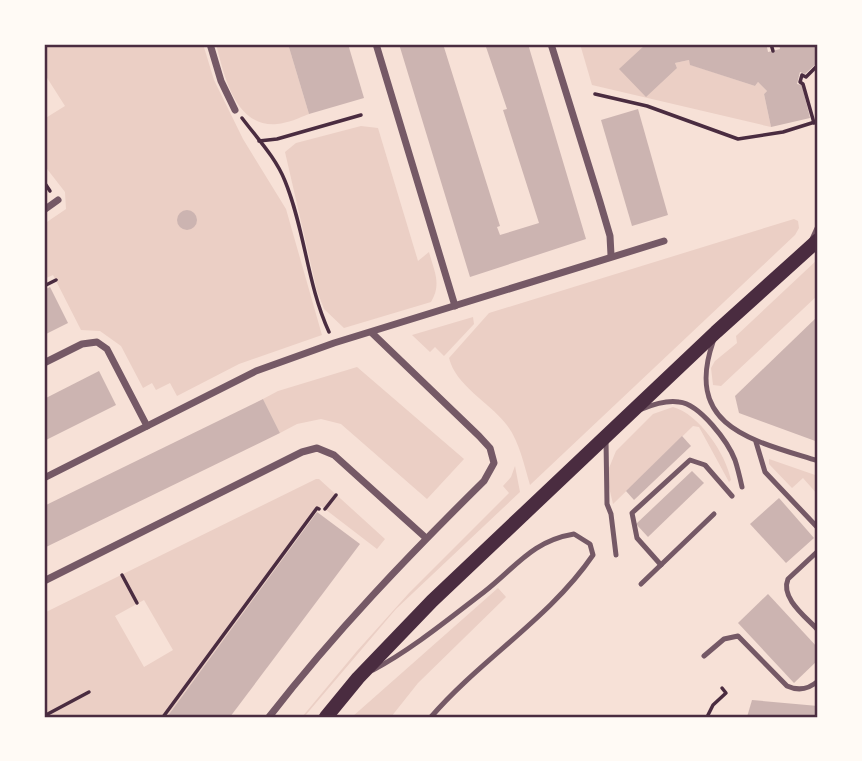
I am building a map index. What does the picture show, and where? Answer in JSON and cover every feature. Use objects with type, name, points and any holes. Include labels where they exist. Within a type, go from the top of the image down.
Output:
[{"type":"main road","points":[[326,717],[358,678],[432,601],[716,332],[818,240]]},
{"type":"street","points":[[210,44],[221,81],[235,110]]},
{"type":"street","points":[[376,44],[455,306]]},
{"type":"street","points":[[551,44],[610,236],[611,255]]},
{"type":"street","points":[[44,210],[58,201]]},
{"type":"street","points":[[44,478],[256,371],[334,343],[611,255],[664,241]]},
{"type":"street","points":[[270,717],[316,657],[426,538],[484,481],[494,463],[490,448],[479,436],[372,333]]},
{"type":"street","points":[[44,363],[82,344],[97,342],[107,349],[147,426]]},
{"type":"street","points":[[44,581],[302,452],[317,448],[334,455],[426,538]]},
{"type":"lane","points":[[805,253],[818,226]]},
{"type":"lane","points":[[716,332],[706,362],[709,397],[714,410],[730,428],[756,442],[818,461]]},
{"type":"lane","points":[[629,415],[660,402],[681,401],[696,410],[722,438],[735,458],[742,487]]},
{"type":"lane","points":[[606,437],[607,503],[616,555]]},
{"type":"lane","points":[[756,442],[765,472],[818,528]]},
{"type":"lane","points":[[661,565],[636,538],[632,513],[690,460],[705,465],[732,496]]},
{"type":"lane","points":[[641,584],[714,514]]},
{"type":"lane","points":[[358,678],[394,659],[486,590],[540,544],[556,537],[574,534],[590,544],[593,555],[578,576],[431,717]]},
{"type":"lane","points":[[818,551],[788,579],[785,586],[788,597],[818,630]]},
{"type":"lane","points":[[704,656],[724,639],[738,636],[787,686],[795,690],[814,685],[818,681]]},
{"type":"path","points":[[771,44],[773,51]]},
{"type":"path","points":[[595,94],[647,106],[738,139],[783,132],[816,122],[803,83],[800,82],[802,75],[806,77],[818,65]]},
{"type":"path","points":[[235,110],[284,178],[294,208],[312,287],[334,343]]},
{"type":"path","points":[[259,141],[277,139],[361,114]]},
{"type":"path","points":[[44,286],[56,280]]},
{"type":"path","points":[[325,509],[336,495]]},
{"type":"path","points":[[163,717],[317,508],[319,509]]},
{"type":"path","points":[[122,575],[137,603]]},
{"type":"path","points":[[707,717],[713,705],[726,693],[722,688]]},
{"type":"path","points":[[44,716],[89,692]]},
{"type":"shaded area","points":[[44,44],[203,44],[214,80],[243,139],[286,209],[322,335],[239,364],[177,396],[170,383],[156,390],[152,383],[143,388],[121,346],[100,331],[81,330],[53,275],[44,279],[44,224],[66,209],[65,192],[44,165],[44,119],[65,106],[44,73]]},
{"type":"shaded area","points":[[216,44],[288,44],[309,114],[277,124],[263,123],[251,118],[241,109],[234,97]]},
{"type":"shaded area","points":[[580,44],[646,44],[620,69],[677,68],[675,63],[689,60],[691,65],[755,86],[758,82],[767,91],[764,94],[771,127],[592,85]]},
{"type":"shaded area","points":[[361,126],[378,128],[418,261],[429,252],[436,277],[436,289],[431,302],[344,328],[324,309],[317,291],[285,152],[296,143]]},
{"type":"shaded area","points":[[794,219],[798,221],[799,228],[795,235],[530,485],[511,430],[458,377],[449,358],[489,313]]},
{"type":"shaded area","points":[[818,259],[818,295],[721,386],[713,385],[711,368],[715,361],[737,343],[736,336]]},
{"type":"shaded area","points":[[473,317],[474,324],[444,356],[435,347],[430,352],[412,335]]},
{"type":"shaded area","points":[[357,367],[464,459],[427,499],[341,424],[321,419],[297,424],[280,433],[263,399],[278,391]]},
{"type":"shaded area","points":[[673,407],[692,418],[710,436],[731,480],[729,482],[699,427],[693,426],[613,504],[609,468],[616,451],[653,414]]},
{"type":"shaded area","points":[[769,459],[818,476],[818,495],[803,478],[792,488],[769,464]]},
{"type":"shaded area","points":[[515,466],[520,492],[396,609],[302,717],[409,593],[509,493],[503,486],[511,477]]},
{"type":"shaded area","points":[[316,479],[385,539],[377,549],[321,506],[167,717],[44,717],[44,613]],"holes":[[[144,600],[173,650],[144,667],[115,616]]]},
{"type":"shaded area","points":[[498,588],[506,597],[418,683],[391,717],[352,717]]},
{"type":"building","points":[[288,44],[348,44],[364,98],[309,114]]},
{"type":"building","points":[[399,44],[443,44],[500,226],[497,227],[500,235],[539,223],[503,110],[507,109],[485,44],[528,44],[586,239],[470,277]]},
{"type":"building","points":[[646,44],[756,44],[767,47],[768,52],[780,49],[779,44],[818,44],[818,62],[805,74],[800,72],[797,84],[802,85],[810,118],[771,127],[764,94],[767,91],[758,82],[755,86],[690,65],[689,60],[675,63],[677,68],[646,97],[619,69]]},
{"type":"building","points":[[638,109],[668,215],[632,226],[601,120]]},
{"type":"building","points":[[187,210],[194,213],[197,220],[194,227],[187,230],[180,227],[177,220],[180,213]]},
{"type":"building","points":[[50,287],[68,323],[44,335],[44,290]]},
{"type":"building","points":[[818,316],[818,442],[739,413],[735,396]]},
{"type":"building","points":[[99,371],[116,405],[44,441],[44,399]]},
{"type":"building","points":[[263,399],[280,433],[44,548],[44,506]]},
{"type":"building","points":[[682,436],[691,446],[634,500],[626,491]]},
{"type":"building","points":[[692,471],[704,483],[648,537],[636,524]]},
{"type":"building","points":[[779,498],[814,538],[786,563],[750,524]]},
{"type":"building","points":[[317,512],[360,544],[230,717],[167,717]]},
{"type":"building","points":[[768,594],[818,648],[818,660],[794,683],[738,623]]},
{"type":"building","points":[[752,700],[818,706],[818,717],[747,717]]}]
